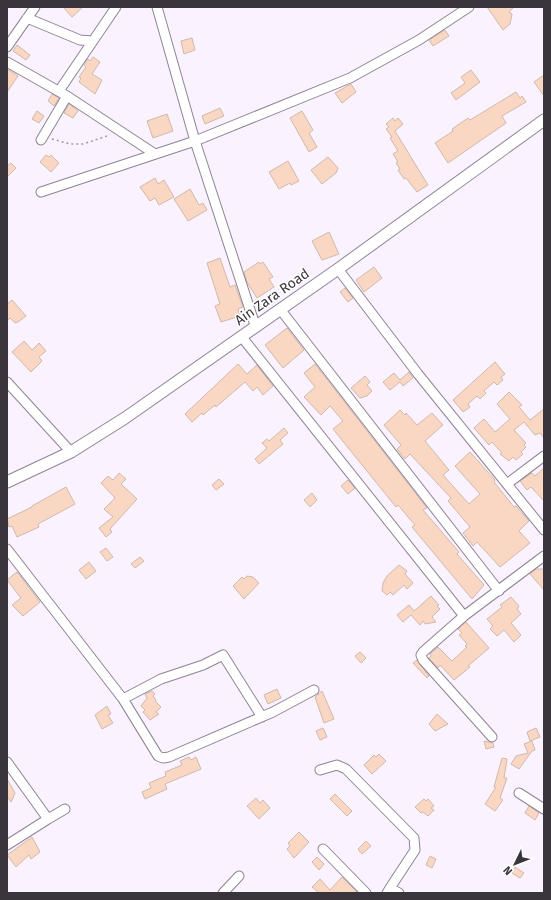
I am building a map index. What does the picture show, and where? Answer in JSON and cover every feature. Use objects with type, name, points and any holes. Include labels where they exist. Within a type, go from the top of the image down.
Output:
[{"type":"main road","name":"Ain Zara Road","points":[[7,482],[71,452],[125,418],[280,308],[338,269],[544,120]]},
{"type":"street","points":[[7,47],[34,7]]},
{"type":"street","points":[[42,138],[63,93],[92,41],[116,7]]},
{"type":"street","points":[[157,7],[195,142],[255,326]]},
{"type":"street","points":[[41,192],[195,142],[350,78],[419,40],[469,7]]},
{"type":"street","points":[[27,18],[80,40],[92,41]]},
{"type":"street","points":[[7,62],[63,93],[155,154]]},
{"type":"street","points":[[338,269],[418,374],[544,530]]},
{"type":"street","points":[[280,308],[346,397],[499,591]]},
{"type":"street","points":[[241,336],[464,616]]},
{"type":"street","points":[[7,382],[71,452]]},
{"type":"street","points":[[507,484],[544,456]]},
{"type":"street","points":[[7,549],[123,699],[158,756],[163,758],[169,757],[262,717],[314,690]]},
{"type":"street","points":[[492,738],[422,658],[423,652],[464,616],[544,556]]},
{"type":"street","points":[[123,699],[161,679],[203,665],[223,654],[262,717]]},
{"type":"street","points":[[320,770],[337,765],[346,769],[414,838],[416,850],[389,891],[399,893]]},
{"type":"street","points":[[9,768],[48,819]]},
{"type":"street","points":[[519,793],[544,809]]},
{"type":"street","points":[[7,845],[65,809]]},
{"type":"street","points":[[323,849],[366,893]]},
{"type":"street","points":[[223,893],[239,876]]},
{"type":"path","points":[[42,138],[70,144],[83,144],[122,132]]},
{"type":"building","points":[[63,7],[83,7],[72,17]]},
{"type":"building","points":[[487,7],[514,7],[509,12],[512,14],[510,24],[503,30]]},
{"type":"building","points":[[445,30],[449,36],[433,46],[429,40]]},
{"type":"building","points":[[192,38],[195,50],[184,54],[181,41]]},
{"type":"building","points":[[17,45],[30,55],[26,60],[13,51]]},
{"type":"building","points":[[93,57],[100,62],[92,74],[102,80],[95,94],[79,82],[81,78],[79,77],[86,67],[84,65],[88,59],[90,61]]},
{"type":"building","points":[[7,69],[18,76],[7,92]]},
{"type":"building","points":[[471,70],[480,82],[456,100],[451,93],[465,83],[461,77]]},
{"type":"building","points":[[544,75],[544,96],[534,82]]},
{"type":"building","points":[[351,84],[356,92],[342,103],[335,93]]},
{"type":"building","points":[[516,92],[520,98],[522,96],[526,102],[502,116],[506,123],[448,163],[435,143],[453,131],[452,129],[468,118],[470,120]]},
{"type":"building","points":[[52,94],[59,98],[54,106],[48,101]]},
{"type":"building","points":[[69,104],[78,111],[73,118],[64,113]]},
{"type":"building","points":[[220,108],[224,116],[205,124],[202,116]]},
{"type":"building","points":[[37,111],[44,116],[39,123],[32,119]]},
{"type":"building","points":[[302,111],[313,130],[309,133],[317,147],[309,152],[290,118]]},
{"type":"building","points":[[167,114],[173,131],[153,138],[147,121]]},
{"type":"building","points":[[393,118],[395,121],[398,118],[403,124],[395,131],[428,185],[417,192],[406,178],[404,179],[398,170],[400,169],[396,163],[398,162],[393,154],[398,151],[390,138],[392,137],[386,129],[389,127],[386,124]]},
{"type":"building","points":[[46,155],[49,157],[51,155],[59,163],[51,172],[40,162]]},
{"type":"building","points":[[328,157],[338,168],[336,173],[322,184],[311,170]]},
{"type":"building","points":[[288,161],[299,181],[291,185],[290,183],[279,189],[269,172]]},
{"type":"building","points":[[11,163],[16,168],[7,177],[7,166]]},
{"type":"building","points":[[155,178],[158,184],[164,180],[174,197],[159,205],[155,198],[150,201],[140,187]]},
{"type":"building","points":[[190,189],[199,205],[203,203],[207,210],[188,221],[174,199]]},
{"type":"building","points":[[329,232],[339,254],[322,260],[312,241]]},
{"type":"building","points":[[220,258],[230,287],[235,285],[243,307],[238,309],[240,316],[221,322],[215,306],[220,304],[207,263]]},
{"type":"building","points":[[259,262],[260,264],[263,262],[273,277],[269,279],[274,287],[257,298],[247,282],[244,272]]},
{"type":"building","points":[[374,267],[382,278],[364,292],[356,280]]},
{"type":"building","points":[[345,288],[353,298],[348,302],[340,292]]},
{"type":"building","points":[[12,300],[26,316],[15,323],[10,318],[7,321],[7,304]]},
{"type":"building","points":[[287,328],[304,350],[283,368],[265,345]]},
{"type":"building","points":[[24,341],[32,350],[39,343],[46,351],[39,357],[42,361],[31,372],[12,352]]},
{"type":"building","points":[[495,362],[505,374],[501,377],[503,380],[497,385],[494,382],[484,391],[486,393],[480,399],[477,396],[468,404],[470,407],[463,412],[453,400]]},
{"type":"building","points":[[238,364],[247,374],[257,365],[273,386],[263,395],[257,387],[253,391],[245,382],[216,407],[215,405],[203,415],[202,413],[192,422],[185,414]]},
{"type":"building","points":[[315,364],[427,508],[423,510],[459,552],[457,554],[484,585],[472,599],[412,527],[415,525],[398,505],[396,507],[333,429],[343,421],[330,406],[321,415],[304,397],[315,387],[304,373]]},
{"type":"building","points":[[409,372],[413,378],[403,386],[400,382],[390,390],[383,382],[394,373],[400,380]]},
{"type":"building","points":[[365,376],[370,382],[367,385],[372,391],[367,396],[360,398],[351,388]]},
{"type":"building","points":[[509,392],[522,405],[519,407],[530,420],[544,409],[544,438],[540,433],[535,435],[524,422],[514,430],[526,443],[524,445],[526,447],[521,452],[523,454],[516,460],[513,457],[509,461],[500,454],[502,453],[492,442],[489,445],[474,428],[484,419],[495,432],[510,419],[497,404]]},
{"type":"building","points":[[400,410],[405,415],[406,413],[417,425],[432,413],[443,425],[425,441],[449,470],[443,475],[469,504],[480,494],[455,466],[470,452],[495,480],[494,482],[514,507],[516,506],[529,521],[519,531],[530,543],[500,567],[477,542],[473,546],[463,533],[470,527],[448,501],[451,498],[410,454],[405,459],[397,449],[401,445],[384,425]]},
{"type":"building","points":[[284,428],[288,433],[280,440],[283,444],[259,464],[255,459],[267,448],[262,443],[267,439],[269,441]]},
{"type":"building","points":[[544,468],[544,501],[531,487],[527,490],[520,481],[532,473],[535,476]]},
{"type":"building","points":[[119,473],[126,479],[121,484],[137,499],[110,529],[112,532],[106,537],[99,528],[113,517],[104,509],[115,498],[101,483],[108,476],[113,480]]},
{"type":"building","points":[[219,479],[224,484],[216,490],[212,485]]},
{"type":"building","points":[[348,480],[355,488],[348,494],[341,486]]},
{"type":"building","points":[[66,487],[75,504],[38,524],[39,527],[17,537],[12,526],[9,527],[7,519],[32,507]]},
{"type":"building","points":[[312,493],[317,500],[310,507],[304,500]]},
{"type":"building","points":[[106,548],[113,557],[107,561],[100,552]]},
{"type":"building","points":[[140,557],[144,561],[135,568],[131,564]]},
{"type":"building","points":[[89,562],[96,571],[86,579],[79,570]]},
{"type":"building","points":[[399,565],[407,571],[405,574],[413,583],[407,589],[404,585],[393,595],[390,592],[387,595],[382,591],[383,583],[387,576]]},
{"type":"building","points":[[536,569],[544,569],[544,590],[530,574]]},
{"type":"building","points":[[17,572],[40,602],[23,616],[12,605],[21,598],[7,580]]},
{"type":"building","points":[[247,576],[253,577],[259,583],[244,599],[233,586],[242,577],[244,579]]},
{"type":"building","points":[[431,596],[439,605],[437,606],[440,609],[432,617],[436,622],[425,624],[423,621],[420,625],[411,615],[403,622],[397,615],[409,605],[414,611]]},
{"type":"building","points":[[511,597],[519,606],[517,609],[521,614],[511,623],[521,635],[514,642],[504,630],[497,636],[490,629],[493,626],[487,619],[502,607],[500,605]]},
{"type":"building","points":[[466,622],[489,648],[468,666],[470,667],[454,680],[440,665],[438,668],[429,658],[431,656],[430,654],[438,647],[452,661],[467,647],[465,646],[467,644],[459,635],[462,633],[458,629]]},
{"type":"building","points":[[360,652],[366,658],[361,663],[355,656]]},
{"type":"building","points":[[417,660],[429,676],[427,678],[413,663]]},
{"type":"building","points":[[277,689],[281,698],[268,704],[264,695]]},
{"type":"building","points":[[152,691],[155,694],[153,696],[156,700],[155,701],[161,707],[156,712],[159,714],[150,720],[143,712],[145,710],[141,706],[147,698],[145,694]]},
{"type":"building","points":[[322,691],[334,719],[324,723],[315,697]]},
{"type":"building","points":[[107,706],[111,714],[108,715],[113,723],[102,729],[95,715]]},
{"type":"building","points":[[437,714],[448,724],[435,731],[429,724]]},
{"type":"building","points":[[323,728],[327,737],[320,740],[316,731]]},
{"type":"building","points":[[536,728],[540,737],[530,741],[527,732]]},
{"type":"building","points":[[484,741],[493,743],[494,747],[486,749]]},
{"type":"building","points":[[532,741],[535,750],[532,751],[519,769],[511,764],[516,756],[528,753],[524,744]]},
{"type":"building","points":[[379,754],[386,761],[372,774],[364,765],[374,755],[376,757]]},
{"type":"building","points":[[189,757],[191,760],[196,757],[201,769],[165,784],[167,789],[145,799],[142,792],[151,788],[149,783],[166,776],[165,772],[182,765],[180,761]]},
{"type":"building","points":[[502,758],[507,759],[504,778],[507,778],[500,798],[503,800],[495,811],[485,804],[496,787],[494,787]]},
{"type":"building","points":[[7,779],[15,793],[11,802],[7,796]]},
{"type":"building","points":[[335,794],[352,811],[347,816],[330,799]]},
{"type":"building","points":[[256,798],[260,803],[263,800],[270,808],[259,819],[247,806]]},
{"type":"building","points":[[424,799],[426,801],[428,799],[434,806],[431,808],[434,810],[428,816],[423,812],[421,813],[415,807]]},
{"type":"building","points":[[529,806],[539,813],[535,820],[525,813]]},
{"type":"building","points":[[299,832],[309,842],[294,858],[287,849],[290,846],[288,843]]},
{"type":"building","points":[[32,837],[40,852],[31,859],[29,855],[16,867],[7,855]]},
{"type":"building","points":[[366,841],[371,846],[362,854],[358,849]]},
{"type":"building","points":[[430,856],[436,859],[432,868],[426,865]]},
{"type":"building","points":[[317,857],[324,864],[319,870],[312,862]]},
{"type":"building","points":[[515,867],[524,873],[520,878],[512,873]]},
{"type":"building","points":[[342,877],[358,893],[319,893],[312,887],[320,879],[330,890]]}]
